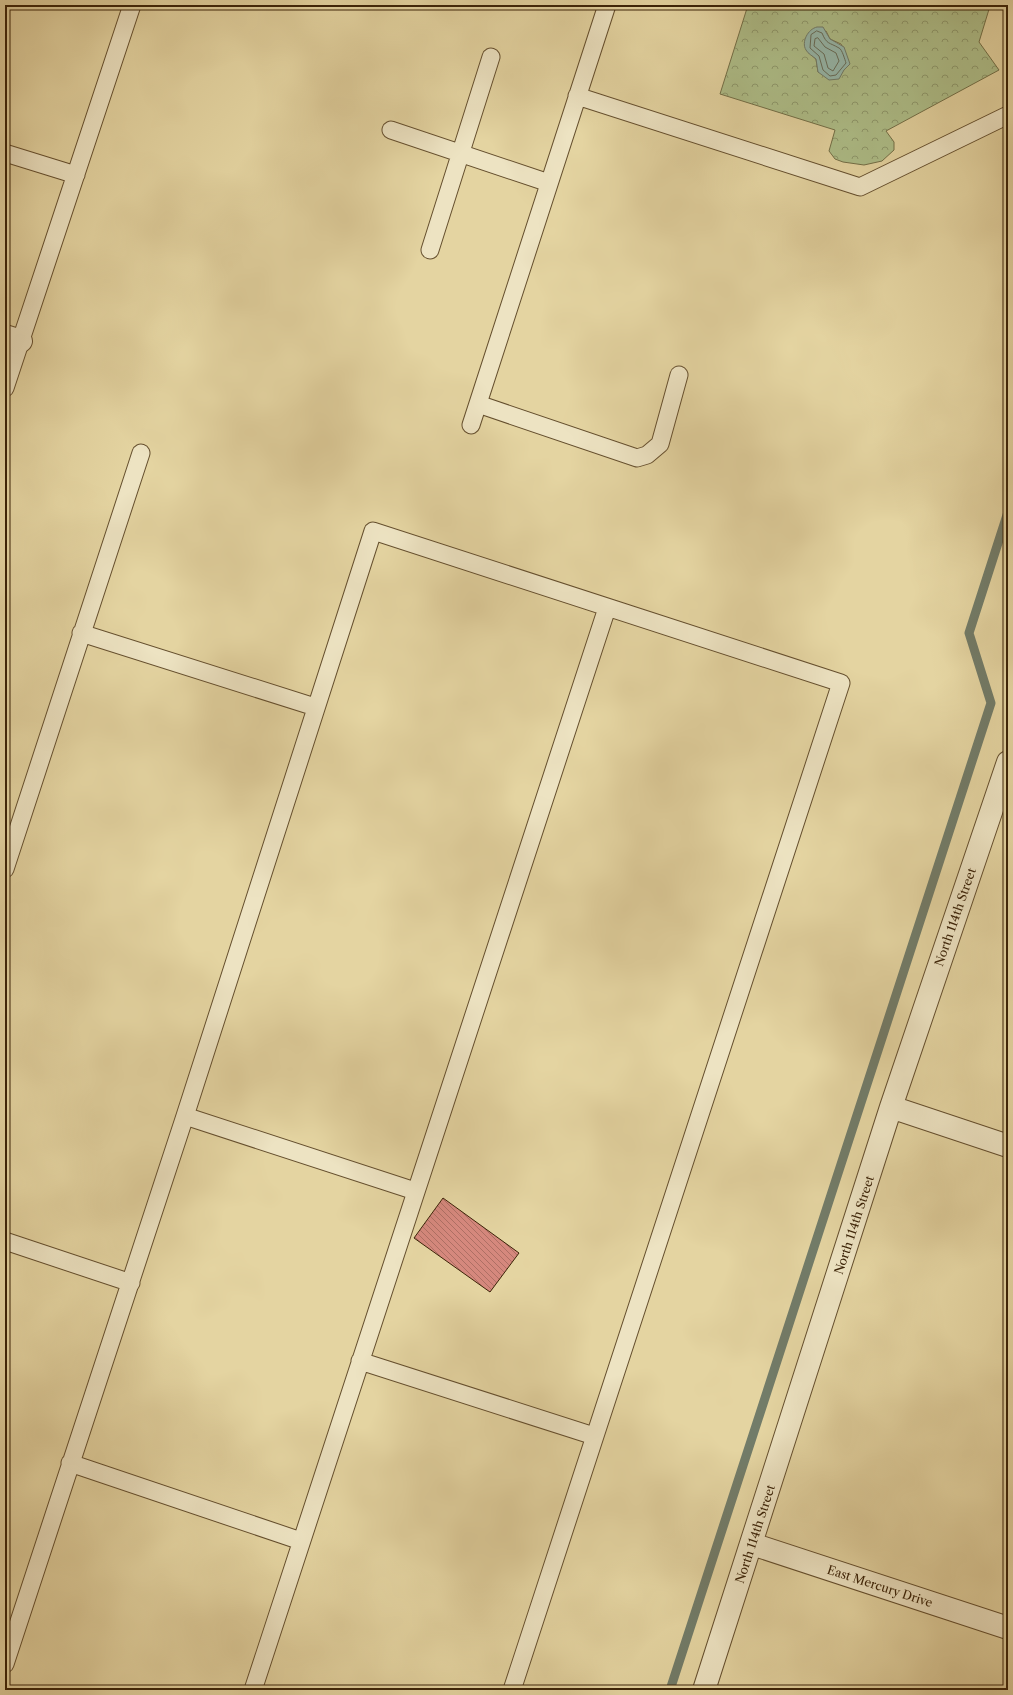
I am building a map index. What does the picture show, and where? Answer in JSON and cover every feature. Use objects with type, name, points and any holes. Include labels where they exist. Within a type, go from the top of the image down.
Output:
[{"type":"street","name":"North 114th Street","points":[[704,1690],[891,1107],[1008,762]]},
{"type":"street","points":[[891,1107],[1008,1146]]},
{"type":"street","name":"East Mercury Drive","points":[[752,1544],[1008,1628]]},
{"type":"lane","points":[[5,388],[13,338],[76,175],[132,5]]},
{"type":"lane","points":[[471,425],[606,5]]},
{"type":"lane","points":[[430,250],[491,57]]},
{"type":"lane","points":[[577,96],[860,187],[1008,115]]},
{"type":"lane","points":[[391,130],[549,183]]},
{"type":"lane","points":[[5,152],[76,175]]},
{"type":"lane","points":[[478,404],[637,458],[647,455],[660,444],[679,376]]},
{"type":"lane","points":[[5,869],[141,453]]},
{"type":"lane","points":[[5,1664],[70,1463],[186,1116],[315,707],[373,531],[841,683],[512,1690]]},
{"type":"lane","points":[[253,1690],[607,608]]},
{"type":"lane","points":[[81,633],[315,707]]},
{"type":"lane","points":[[186,1116],[416,1191]]},
{"type":"lane","points":[[5,1241],[131,1283]]},
{"type":"lane","points":[[360,1361],[594,1436]]},
{"type":"lane","points":[[70,1463],[301,1541]]},
{"type":"green space","points":[[748,5],[990,6],[979,42],[999,70],[886,131],[894,142],[894,150],[882,161],[864,165],[843,162],[835,159],[829,151],[835,130],[720,94]],"holes":[[[826,31],[830,39],[841,44],[846,54],[844,70],[818,72],[816,59],[806,48],[806,39]]]},
{"type":"water","points":[[817,27],[823,27],[830,39],[844,47],[850,64],[844,70],[839,79],[829,80],[818,72],[816,59],[806,50],[804,43],[806,36],[811,30]]},
{"type":"building","points":[[443,1198],[519,1253],[490,1292],[414,1238]]},
{"type":"waterway","points":[[670,1690],[991,703],[969,633],[1008,512]]}]
